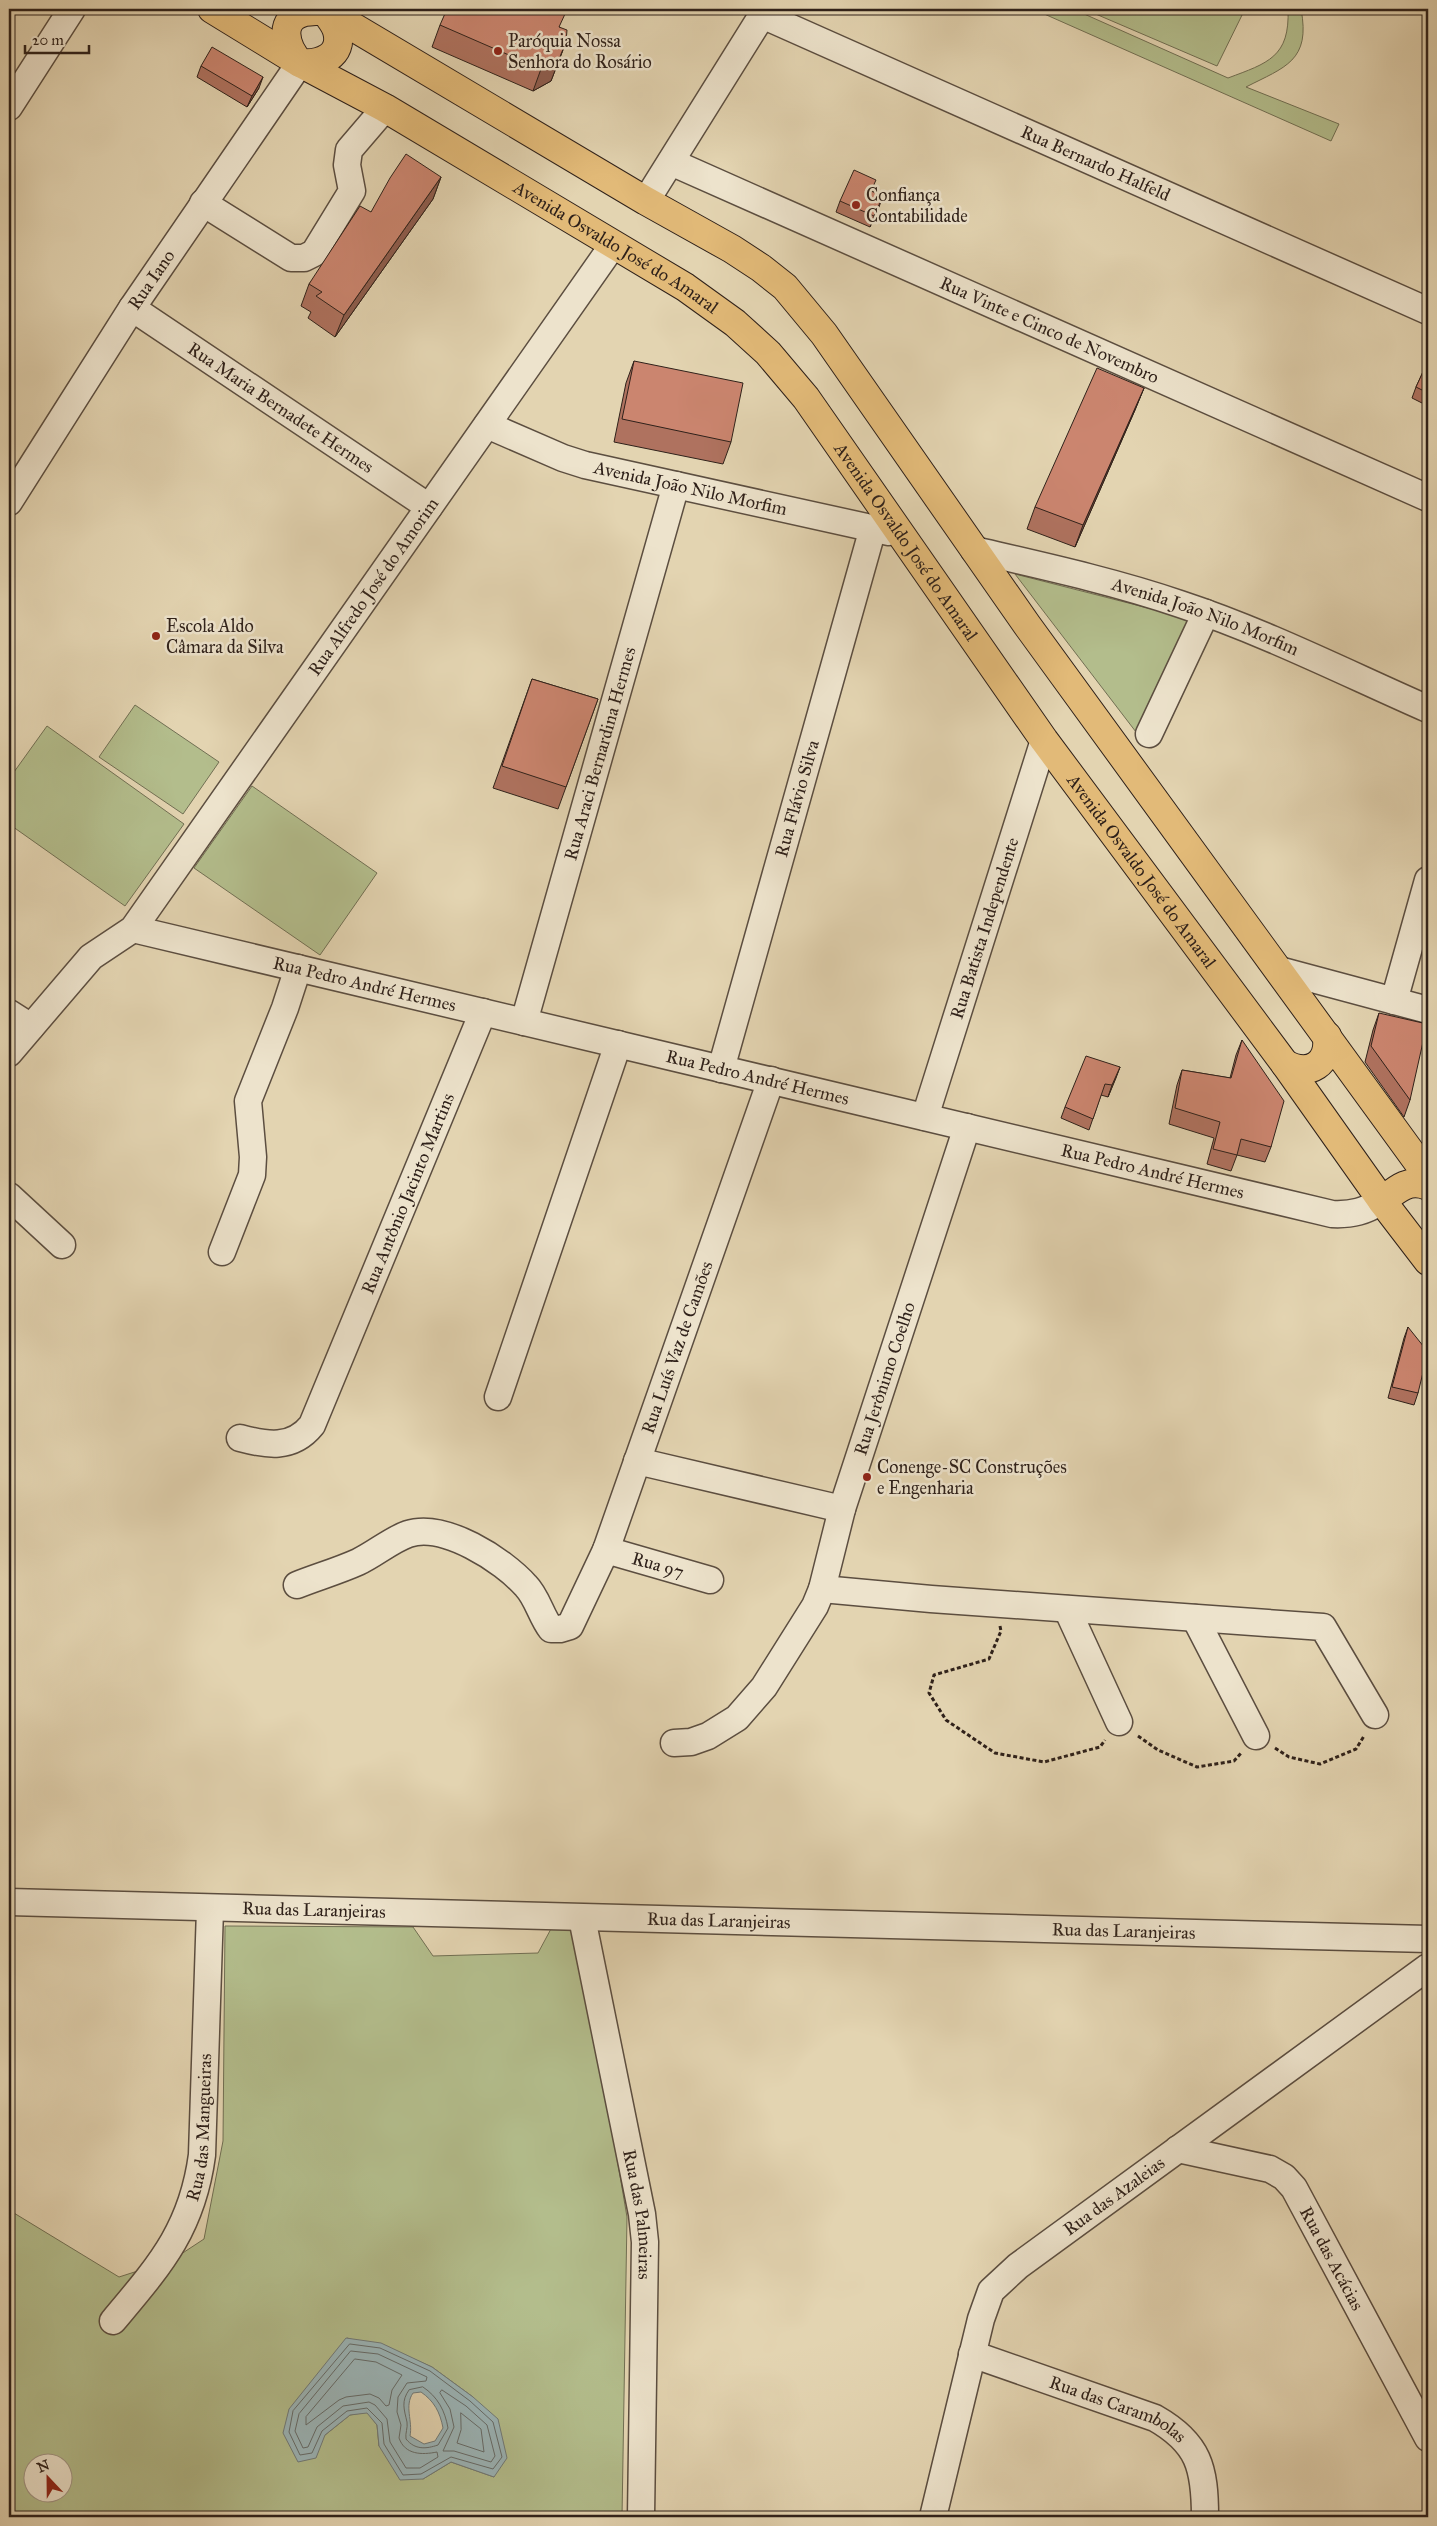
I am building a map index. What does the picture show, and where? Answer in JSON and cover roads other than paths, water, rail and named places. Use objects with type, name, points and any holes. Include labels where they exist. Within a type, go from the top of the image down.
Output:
[{"type":"main road","name":"Avenida Osvaldo José do Amaral","points":[[212,9],[300,62],[385,108],[685,287],[735,323],[768,353],[806,398],[1044,740],[1285,1064],[1382,1201],[1428,1261]]},
{"type":"main road","points":[[325,9],[338,33],[338,42],[334,51],[320,62],[300,62],[287,47],[286,40],[289,25],[293,19],[306,12],[325,9],[646,201],[754,263],[791,294],[824,334],[974,550],[1428,1176]]},
{"type":"main road","points":[[1285,1064],[1295,1069],[1306,1070],[1317,1065],[1327,1052],[1328,1036]]},
{"type":"main road","points":[[1382,1201],[1401,1186],[1409,1183],[1419,1182],[1428,1186]]},
{"type":"street","points":[[9,107],[72,9]]},
{"type":"street","points":[[646,201],[764,12]]},
{"type":"street","name":"Rua Bernardo Halfeld","points":[[764,12],[1428,311]]},
{"type":"street","name":"Rua Iano","points":[[9,502],[132,308],[300,62]]},
{"type":"street","points":[[203,203],[291,258],[304,258],[314,253],[352,190],[347,164],[349,150],[385,108]]},
{"type":"street","name":"Rua Vinte e Cinco de Novembro","points":[[670,162],[1428,498]]},
{"type":"street","name":"Rua Alfredo José do Amorim","points":[[133,929],[613,245]]},
{"type":"street","name":"Rua Maria Bernadete Hermes","points":[[132,308],[429,507]]},
{"type":"street","name":"Avenida João Nilo Morfim","points":[[486,425],[563,458],[676,486],[900,534]]},
{"type":"street","name":"Rua Araci Bernardina Hermes","points":[[524,1022],[676,486]]},
{"type":"street","name":"Rua Flávio Silva","points":[[721,1069],[873,528]]},
{"type":"street","name":"Avenida João Nilo Morfim","points":[[974,550],[1147,593],[1206,613],[1428,709]]},
{"type":"street","points":[[1149,734],[1206,613]]},
{"type":"street","name":"Rua Batista Independente","points":[[925,1117],[1044,740]]},
{"type":"street","points":[[1394,1001],[1428,880]]},
{"type":"street","points":[[9,1053],[91,957],[133,929]]},
{"type":"street","name":"Rua Pedro André Hermes","points":[[133,929],[1332,1214],[1349,1215],[1364,1211],[1382,1201]]},
{"type":"street","points":[[222,1252],[252,1175],[253,1157],[248,1101],[285,1008],[298,968]]},
{"type":"street","points":[[1279,970],[1428,1010]]},
{"type":"street","name":"Rua Antônio Jacinto Martins","points":[[240,1438],[268,1445],[283,1444],[302,1435],[312,1425],[334,1376],[483,1012]]},
{"type":"street","points":[[9,1013],[31,1026]]},
{"type":"street","points":[[498,1398],[618,1044]]},
{"type":"street","name":"Rua Luís Vaz de Camões","points":[[297,1585],[358,1562],[408,1534],[423,1532],[443,1536],[481,1549],[504,1565],[528,1587],[542,1617],[551,1629],[570,1626],[606,1550],[771,1080]]},
{"type":"street","name":"Rua Jerônimo Coelho","points":[[674,1742],[691,1742],[708,1736],[737,1718],[764,1687],[803,1626],[822,1589],[842,1509],[967,1127]]},
{"type":"street","points":[[9,1196],[62,1245]]},
{"type":"street","points":[[637,1461],[842,1509]]},
{"type":"street","name":"Rua 97","points":[[606,1550],[710,1580]]},
{"type":"street","points":[[822,1589],[1323,1627],[1375,1715]]},
{"type":"street","points":[[1067,1608],[1119,1722]]},
{"type":"street","points":[[1195,1618],[1256,1736]]},
{"type":"street","name":"Rua das Laranjeiras","points":[[9,1902],[210,1909],[1428,1939]]},
{"type":"street","name":"Rua das Mangueiras","points":[[113,2321],[165,2257],[190,2211],[198,2186],[202,2156],[210,1909]]},
{"type":"street","name":"Rua das Palmeiras","points":[[582,1918],[642,2214],[646,2242],[641,2517]]},
{"type":"street","name":"Rua das Azaleias","points":[[933,2517],[972,2354],[991,2291],[1018,2266],[1428,1967]]},
{"type":"street","name":"Rua das Acácias","points":[[1178,2149],[1270,2169],[1284,2177],[1294,2188],[1428,2438]]},
{"type":"street","name":"Rua das Carambolas","points":[[972,2354],[1155,2418],[1176,2430],[1190,2446],[1200,2468],[1205,2496],[1205,2517]]},
{"type":"water","points":[[346,2338],[381,2343],[432,2367],[473,2397],[498,2419],[507,2458],[494,2477],[451,2462],[423,2479],[400,2480],[379,2446],[377,2425],[367,2413],[350,2415],[325,2435],[316,2458],[298,2462],[283,2433],[289,2409]],"holes":[[[421,2392],[436,2407],[443,2428],[435,2441],[424,2444],[410,2436],[410,2398],[413,2393]]]},
{"type":"place","name":"Paróquia Nossa Senhora do Rosário","points":[[498,51]]},
{"type":"place","name":"Confiança Contabilidade","points":[[856,205]]},
{"type":"place","name":"Escola Aldo Câmara da Silva","points":[[156,636]]},
{"type":"place","name":"Conenge-SC Construções e Engenharia","points":[[867,1477]]}]
